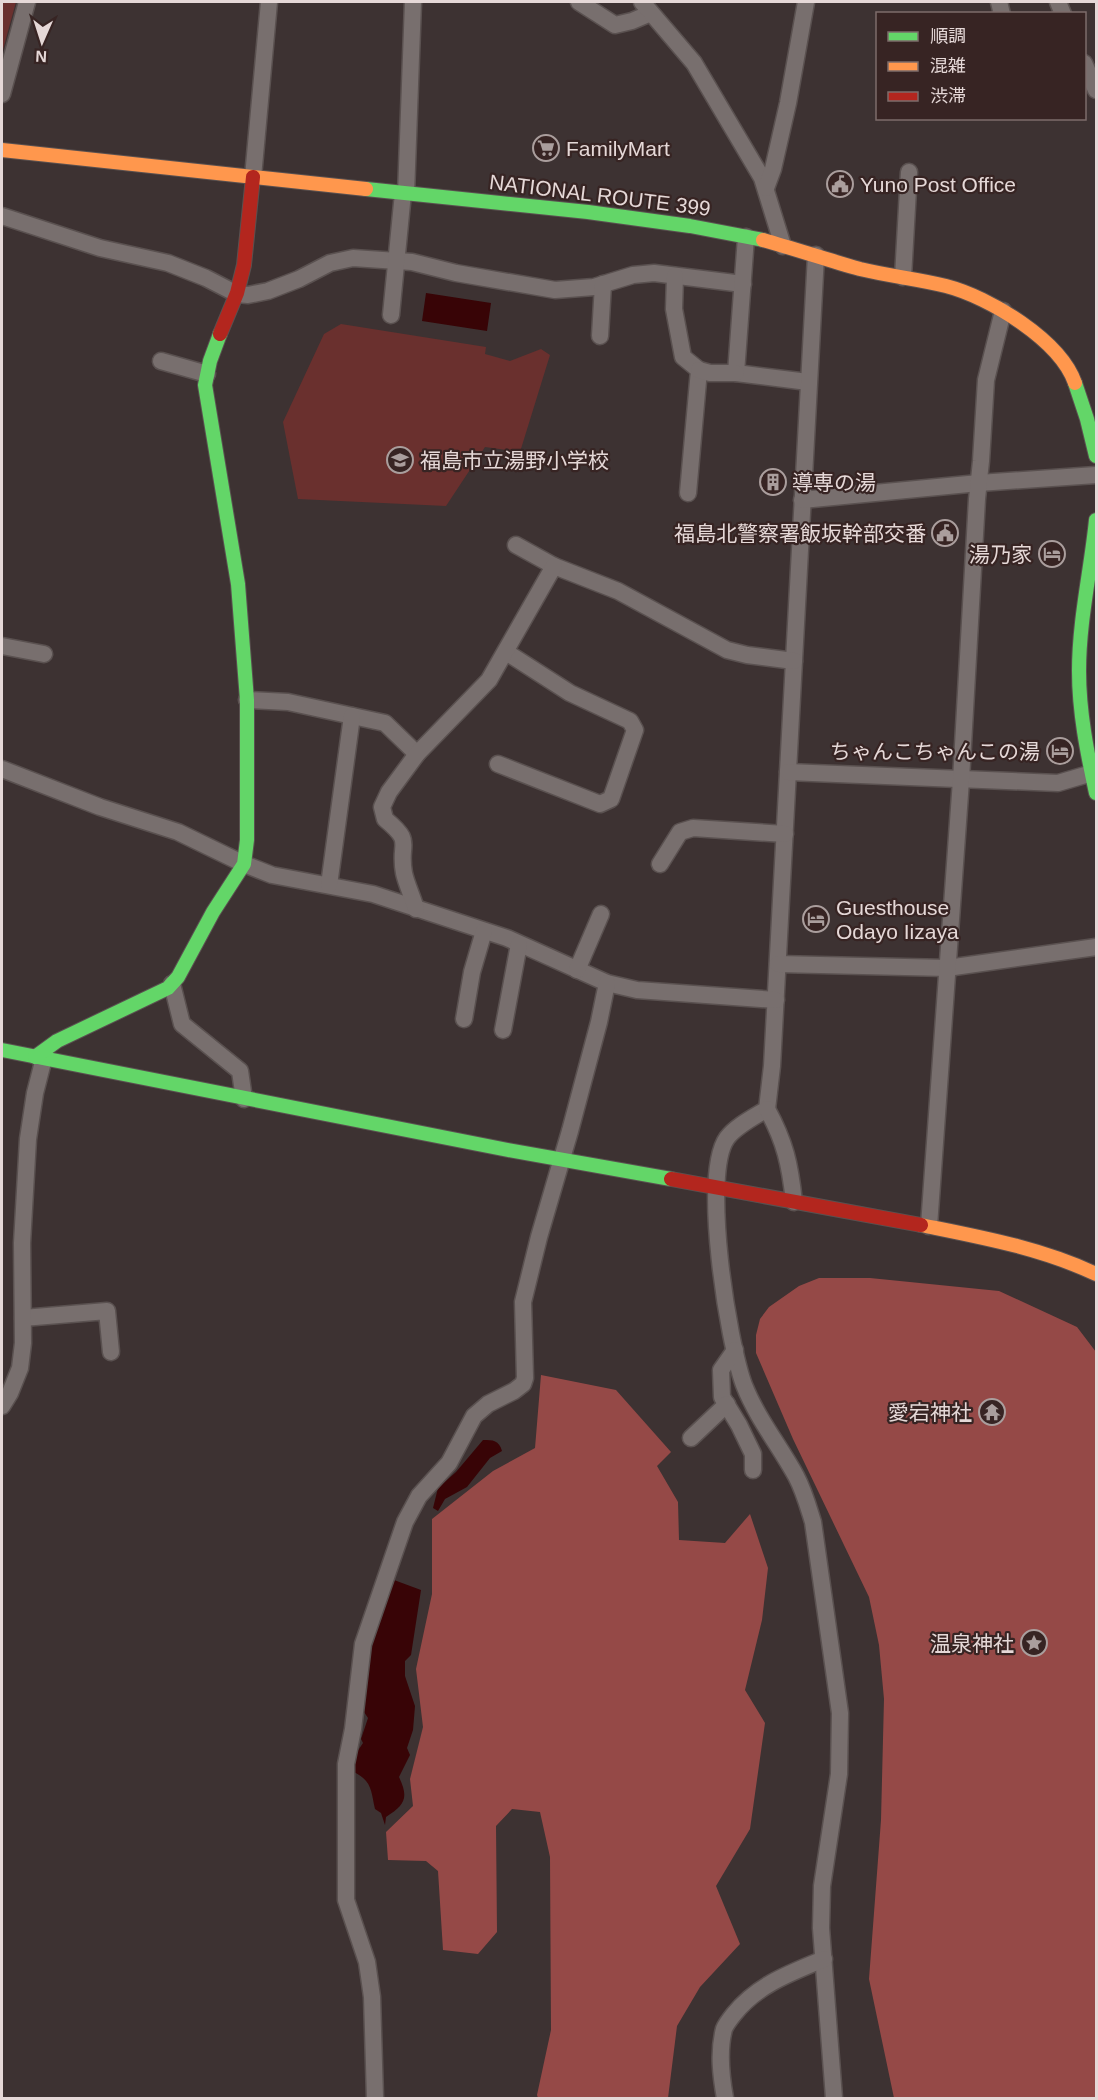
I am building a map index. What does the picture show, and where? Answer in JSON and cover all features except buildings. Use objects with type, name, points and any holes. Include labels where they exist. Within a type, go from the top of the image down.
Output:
[{"type":"main road","name":"NATIONAL ROUTE 399","points":[[2,150],[588,212],[690,226],[783,246],[861,269],[948,286],[990,302],[1031,330],[1059,354],[1070,369],[1087,419],[1096,456]]},
{"type":"main road","points":[[40,1058],[57,1041],[168,988],[178,977],[213,912],[244,864],[247,840],[247,700],[238,584],[206,384],[212,353],[237,294],[243,272],[254,177]]},
{"type":"main road","points":[[1096,520],[1082,634],[1079,689],[1096,794]]},
{"type":"main road","points":[[2,1051],[561,1160],[929,1226],[1007,1243],[1077,1265],[1096,1274]]},
{"type":"street","points":[[2,94],[27,2]]},
{"type":"street","points":[[254,177],[269,2]]},
{"type":"street","points":[[391,315],[405,194],[413,2]]},
{"type":"street","points":[[579,2],[615,25],[632,21],[647,7],[694,63],[762,178],[783,246]]},
{"type":"street","points":[[766,188],[773,169],[788,104],[807,2]]},
{"type":"street","points":[[1086,68],[1096,90]]},
{"type":"street","points":[[903,277],[909,172]]},
{"type":"street","points":[[2,216],[100,248],[168,263],[206,278],[237,294],[248,295],[267,291],[299,279],[330,263],[353,258],[412,262],[456,273],[555,290],[594,286],[633,275],[654,273],[743,284]]},
{"type":"street","points":[[736,373],[746,237]]},
{"type":"street","points":[[794,1202],[790,1167],[776,1126],[767,1109],[776,1000],[816,255]]},
{"type":"street","points":[[675,276],[674,309],[683,357],[699,370],[808,382]]},
{"type":"street","points":[[600,336],[603,284]]},
{"type":"street","points":[[929,1226],[961,780],[986,380],[1003,311]]},
{"type":"street","points":[[161,361],[207,374]]},
{"type":"street","points":[[688,493],[699,370]]},
{"type":"street","points":[[802,500],[979,483],[1096,475]]},
{"type":"street","points":[[516,545],[554,566],[618,591],[727,650],[794,661]]},
{"type":"street","points":[[416,909],[404,873],[404,838],[401,832],[385,819],[382,807],[389,792],[417,754],[489,680],[554,566]]},
{"type":"street","points":[[2,646],[44,654]]},
{"type":"street","points":[[498,764],[600,804],[611,799],[635,730],[630,721],[570,693],[506,652]]},
{"type":"street","points":[[247,700],[288,702],[385,723],[417,754]]},
{"type":"street","points":[[328,885],[352,716]]},
{"type":"street","points":[[2,769],[100,807],[178,832],[272,875],[373,894],[519,944],[607,983],[637,990],[776,1000]]},
{"type":"street","points":[[788,772],[1058,783],[1092,773]]},
{"type":"street","points":[[660,864],[680,832],[693,828],[785,834]]},
{"type":"street","points":[[578,970],[601,914]]},
{"type":"street","points":[[464,1019],[472,972],[484,931]]},
{"type":"street","points":[[503,1030],[519,944]]},
{"type":"street","points":[[778,964],[947,968],[1096,947]]},
{"type":"street","points":[[375,2098],[372,1997],[367,1962],[346,1900],[346,1764],[353,1729],[363,1644],[405,1522],[419,1496],[448,1463],[474,1416],[488,1404],[523,1384],[525,1378],[523,1302],[599,1022],[607,983]]},
{"type":"street","points":[[172,984],[182,1024],[240,1071],[244,1099]]},
{"type":"street","points":[[2,1406],[20,1368],[23,1318],[22,1243],[28,1139],[40,1058]]},
{"type":"street","points":[[767,1109],[728,1138],[720,1157],[716,1187],[720,1263],[729,1327],[748,1393],[762,1421],[795,1474],[813,1522],[840,1713],[839,1774],[822,1886],[821,1928],[834,2098]]},
{"type":"street","points":[[23,1318],[107,1311],[111,1352]]},
{"type":"street","points":[[735,1350],[721,1370],[722,1397],[740,1425],[753,1454],[753,1470]]},
{"type":"street","points":[[692,1438],[727,1404]]},
{"type":"street","points":[[725,2098],[720,2074],[721,2051],[724,2028],[729,2020],[760,1988],[824,1959]]},
{"type":"shaded area","points":[[2,2],[16,2],[2,53]]},
{"type":"shaded area","points":[[426,293],[491,303],[487,331],[422,321]]},
{"type":"shaded area","points":[[341,324],[486,347],[485,354],[510,361],[541,349],[550,355],[520,452],[485,447],[446,506],[298,499],[283,422],[324,334]]},
{"type":"shaded area","points":[[819,1278],[870,1278],[999,1291],[1077,1327],[1096,1352],[1096,2098],[894,2098],[869,1979],[881,1820],[884,1699],[879,1645],[869,1597],[793,1439],[756,1353],[756,1335],[760,1319],[769,1307],[799,1286]]},
{"type":"shaded area","points":[[541,1375],[616,1390],[671,1452],[657,1466],[678,1502],[679,1540],[725,1543],[750,1514],[768,1568],[762,1620],[745,1690],[765,1723],[750,1829],[716,1886],[740,1944],[700,1987],[677,2026],[668,2098],[538,2098],[551,2030],[550,1857],[540,1812],[512,1809],[496,1826],[497,1932],[478,1954],[443,1950],[438,1871],[426,1861],[388,1860],[386,1832],[413,1806],[410,1779],[423,1727],[416,1669],[432,1594],[432,1519],[493,1471],[535,1448]]},
{"type":"shaded area","points":[[483,1440],[495,1441],[502,1451],[490,1458],[467,1487],[445,1499],[438,1511],[433,1508],[438,1488],[456,1472]]},
{"type":"shaded area","points":[[394,1580],[421,1590],[411,1655],[405,1661],[405,1676],[415,1706],[413,1730],[407,1748],[410,1755],[399,1777],[404,1796],[401,1805],[386,1817],[385,1825],[381,1813],[375,1809],[368,1783],[354,1772],[355,1755],[363,1743],[361,1739],[368,1718],[364,1712],[365,1671],[374,1633],[379,1626],[377,1621]]},
{"type":"traffic: fast","points":[[366,189],[588,212],[690,226],[763,240]]},
{"type":"traffic: fast","points":[[35,1057],[57,1041],[168,988],[178,977],[213,912],[244,864],[247,840],[247,700],[238,584],[205,385],[210,361],[220,334]]},
{"type":"traffic: fast","points":[[1075,383],[1096,456]]},
{"type":"traffic: fast","points":[[1096,520],[1083,614],[1079,671],[1082,717],[1096,793]]},
{"type":"traffic: fast","points":[[2,1050],[508,1150],[671,1179]]},
{"type":"traffic: slow","points":[[2,150],[366,189]]},
{"type":"traffic: slow","points":[[763,240],[860,269],[946,286],[982,300],[1002,310],[1039,336],[1055,351],[1075,383]]},
{"type":"traffic: slow","points":[[921,1225],[1032,1250],[1096,1274]]},
{"type":"traffic: jam","points":[[220,334],[237,293],[244,265],[253,177]]},
{"type":"traffic: jam","points":[[671,1179],[921,1225]]},
{"type":"place","name":"FamilyMart","points":[[546,148]]},
{"type":"place","name":"Yuno Post Office","points":[[840,184]]},
{"type":"place","name":"福島市立湯野小学校","points":[[400,460]]},
{"type":"place","name":"導専の湯","points":[[773,482]]},
{"type":"place","name":"福島北警察署飯坂幹部交番","points":[[945,533]]},
{"type":"place","name":"湯乃家","points":[[1052,554]]},
{"type":"place","name":"ちゃんこちゃんこの湯","points":[[1060,751]]},
{"type":"place","name":"Guesthouse Odayo Iizaya","points":[[816,919]]},
{"type":"place","name":"愛宕神社","points":[[992,1412]]},
{"type":"place","name":"温泉神社","points":[[1034,1643]]}]
